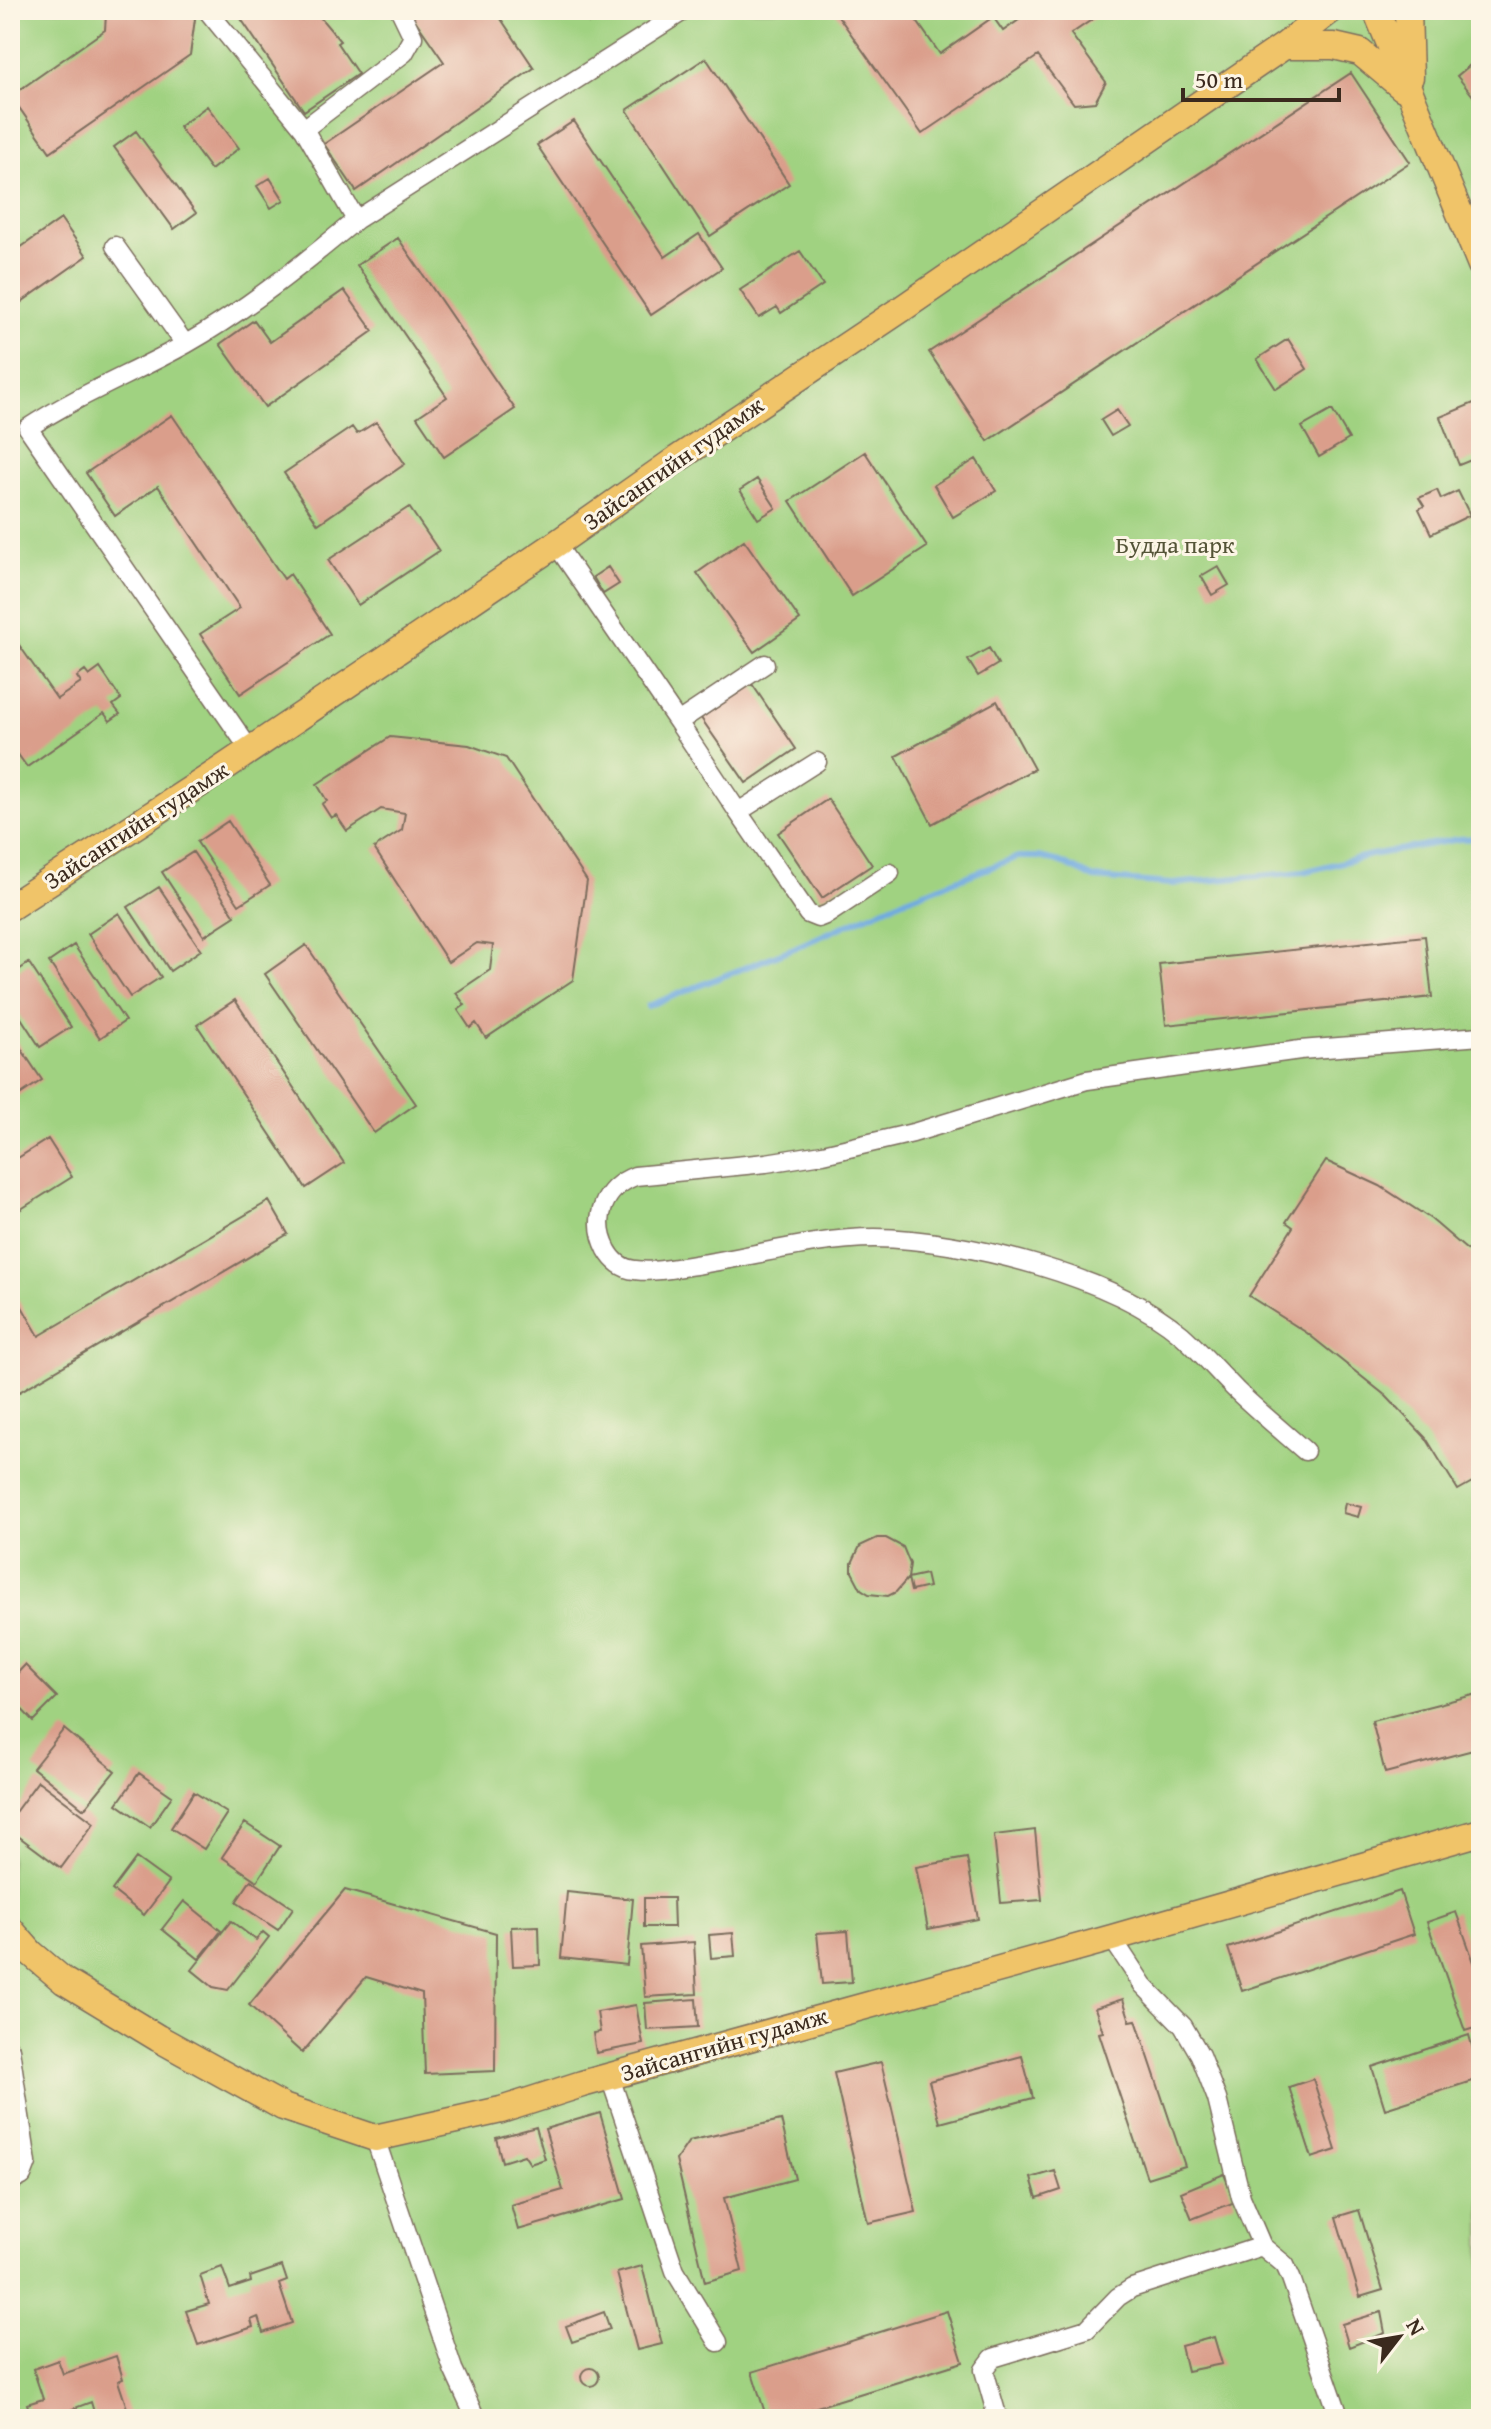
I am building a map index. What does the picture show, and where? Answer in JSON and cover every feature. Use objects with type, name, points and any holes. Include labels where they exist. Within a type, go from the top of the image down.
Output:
[{"type":"main road","name":"Зайсангийн гудамж","points":[[10,907],[556,544],[1284,46],[1331,10]]},
{"type":"main road","points":[[1376,10],[1481,265]]},
{"type":"main road","points":[[1408,10],[1411,96]]},
{"type":"main road","points":[[1284,46],[1334,46],[1360,52],[1411,96]]},
{"type":"main road","name":"Зайсангийн гудамж","points":[[375,2138],[501,2110],[1481,1832]]},
{"type":"main road","points":[[10,1929],[31,1953],[64,1981],[158,2038],[283,2107],[375,2138]]},
{"type":"street","points":[[207,10],[304,129],[356,220]]},
{"type":"street","points":[[304,129],[404,53],[413,37],[400,10]]},
{"type":"street","points":[[250,750],[28,428],[67,404],[185,344],[308,259],[356,220],[685,10]]},
{"type":"street","points":[[115,246],[185,344]]},
{"type":"street","points":[[556,544],[808,914],[818,918],[828,914],[890,873]]},
{"type":"street","points":[[678,722],[765,664]]},
{"type":"street","points":[[738,812],[817,762]]},
{"type":"street","points":[[1305,1451],[1241,1394],[1182,1335],[1140,1308],[1073,1277],[965,1248],[873,1238],[824,1243],[676,1268],[635,1270],[618,1264],[608,1252],[601,1225],[604,1205],[612,1189],[635,1176],[823,1154],[913,1133],[1087,1080],[1300,1050],[1481,1036]]},
{"type":"street","points":[[1112,1938],[1143,1985],[1183,2026],[1200,2055],[1217,2099],[1241,2197],[1262,2246],[1280,2260],[1291,2278],[1340,2419]]},
{"type":"street","points":[[10,2049],[27,2163],[22,2176],[10,2182]]},
{"type":"street","points":[[610,2077],[675,2271],[718,2342]]},
{"type":"street","points":[[375,2138],[453,2369],[476,2419]]},
{"type":"street","points":[[998,2419],[984,2370],[993,2358],[1087,2329],[1118,2297],[1132,2288],[1262,2246]]},
{"type":"green space","name":"Будда парк","points":[[10,10],[1481,10],[1481,2419],[10,2419]]},
{"type":"building","points":[[103,10],[189,10],[195,19],[190,55],[50,152],[11,96],[105,30],[106,14]]},
{"type":"building","points":[[235,10],[314,10],[340,41],[337,43],[358,74],[304,111]]},
{"type":"building","points":[[408,10],[495,10],[534,68],[356,191],[324,144],[444,62]]},
{"type":"building","points":[[580,10],[608,10],[589,23]]},
{"type":"building","points":[[834,10],[909,10],[940,54],[993,17],[1003,31],[1033,10],[1106,10],[1071,34],[1106,82],[1095,102],[1074,104],[1038,56],[922,134]]},
{"type":"building","points":[[1481,56],[1481,106],[1457,76]]},
{"type":"building","points":[[706,58],[789,184],[710,236],[627,110]]},
{"type":"building","points":[[1351,73],[1410,162],[988,441],[929,352]]},
{"type":"building","points":[[207,106],[239,148],[211,170],[179,127]]},
{"type":"building","points":[[574,121],[665,257],[699,234],[722,268],[651,315],[537,145]]},
{"type":"building","points":[[136,131],[196,213],[174,229],[114,147]]},
{"type":"building","points":[[270,178],[284,200],[271,208],[257,186]]},
{"type":"building","points":[[61,219],[87,256],[10,310],[10,255]]},
{"type":"building","points":[[398,238],[515,409],[444,457],[417,417],[447,397],[357,265]]},
{"type":"building","points":[[800,251],[823,285],[781,313],[777,307],[759,318],[740,290]]},
{"type":"building","points":[[344,290],[373,331],[265,407],[220,344],[254,320],[270,342]]},
{"type":"building","points":[[1288,339],[1307,369],[1276,389],[1257,359]]},
{"type":"building","points":[[1481,400],[1481,456],[1459,465],[1440,417]]},
{"type":"building","points":[[1117,410],[1128,426],[1111,436],[1101,420]]},
{"type":"building","points":[[1332,410],[1349,439],[1319,457],[1302,427]]},
{"type":"building","points":[[172,415],[284,579],[290,574],[330,634],[240,694],[200,634],[240,608],[158,486],[115,516],[86,473]]},
{"type":"building","points":[[376,422],[405,464],[318,524],[284,473],[352,427],[357,434]]},
{"type":"building","points":[[865,452],[927,547],[852,596],[790,501]]},
{"type":"building","points":[[976,459],[996,491],[953,517],[934,485]]},
{"type":"building","points":[[757,479],[776,508],[758,519],[740,490]]},
{"type":"building","points":[[1437,490],[1441,499],[1458,491],[1470,515],[1431,534],[1419,509],[1424,506],[1419,498]]},
{"type":"building","points":[[409,507],[439,551],[358,605],[328,560]]},
{"type":"building","points":[[744,540],[800,620],[754,652],[697,573]]},
{"type":"building","points":[[1218,566],[1229,585],[1212,595],[1201,576]]},
{"type":"building","points":[[608,567],[619,584],[603,594],[593,577]]},
{"type":"building","points":[[10,632],[57,699],[81,683],[77,677],[85,671],[89,676],[100,668],[121,699],[113,705],[120,714],[110,721],[104,713],[27,767],[10,743]]},
{"type":"building","points":[[989,648],[998,664],[978,676],[968,660]]},
{"type":"building","points":[[752,684],[796,749],[746,783],[701,718]]},
{"type":"building","points":[[997,701],[1034,769],[932,824],[896,756]]},
{"type":"building","points":[[390,737],[469,745],[506,758],[587,881],[573,980],[486,1038],[476,1023],[470,1028],[458,1010],[465,1005],[456,993],[490,970],[493,945],[477,943],[448,962],[374,848],[402,830],[405,813],[381,809],[347,831],[336,815],[331,818],[322,804],[327,801],[317,784]]},
{"type":"building","points":[[828,799],[872,865],[822,898],[778,833]]},
{"type":"building","points":[[228,821],[270,885],[239,905],[197,842]]},
{"type":"building","points":[[193,852],[235,916],[204,936],[162,872]]},
{"type":"building","points":[[159,887],[201,950],[170,971],[128,907]]},
{"type":"building","points":[[119,913],[161,977],[130,997],[88,934]]},
{"type":"building","points":[[1425,936],[1432,997],[1166,1025],[1159,964]]},
{"type":"building","points":[[74,945],[125,1021],[100,1038],[49,962]]},
{"type":"building","points":[[306,945],[416,1104],[374,1133],[265,974]]},
{"type":"building","points":[[29,963],[71,1027],[40,1047],[10,1001],[10,976]]},
{"type":"building","points":[[235,1000],[344,1163],[306,1188],[197,1025]]},
{"type":"building","points":[[10,1032],[42,1080],[12,1100],[10,1097]]},
{"type":"building","points":[[48,1139],[72,1177],[10,1216],[10,1163]]},
{"type":"building","points":[[1326,1161],[1380,1186],[1431,1219],[1481,1262],[1481,1477],[1458,1490],[1426,1438],[1386,1396],[1307,1333],[1249,1296],[1293,1227],[1286,1222]]},
{"type":"building","points":[[269,1201],[288,1234],[19,1392],[10,1376],[10,1286],[39,1336]]},
{"type":"building","points":[[1345,1503],[1361,1507],[1358,1517],[1343,1513]]},
{"type":"building","points":[[877,1538],[886,1538],[903,1547],[910,1564],[908,1578],[888,1596],[869,1594],[861,1589],[852,1572],[852,1563],[860,1546]]},
{"type":"building","points":[[926,1574],[929,1587],[911,1591],[908,1578]]},
{"type":"building","points":[[25,1665],[57,1697],[33,1721],[10,1697],[10,1681]]},
{"type":"building","points":[[1481,1693],[1481,1748],[1385,1773],[1372,1721]]},
{"type":"building","points":[[64,1729],[115,1771],[84,1809],[33,1768]]},
{"type":"building","points":[[139,1773],[172,1796],[150,1827],[117,1804]]},
{"type":"building","points":[[38,1781],[94,1823],[61,1868],[10,1830],[10,1819]]},
{"type":"building","points":[[194,1792],[227,1813],[204,1849],[171,1828]]},
{"type":"building","points":[[245,1823],[280,1846],[257,1881],[222,1857]]},
{"type":"building","points":[[1035,1830],[1042,1900],[1001,1903],[994,1835]]},
{"type":"building","points":[[136,1858],[169,1882],[144,1915],[112,1890]]},
{"type":"building","points":[[967,1858],[978,1919],[928,1929],[916,1867]]},
{"type":"building","points":[[251,1880],[293,1908],[278,1930],[236,1902]]},
{"type":"building","points":[[345,1890],[496,1933],[495,2071],[425,2074],[422,1994],[366,1977],[302,2053],[249,2005]]},
{"type":"building","points":[[1400,1891],[1414,1934],[1242,1991],[1228,1948]]},
{"type":"building","points":[[567,1892],[633,1899],[627,1965],[561,1958]]},
{"type":"building","points":[[644,1898],[673,1898],[674,1927],[644,1927]]},
{"type":"building","points":[[184,1901],[221,1931],[199,1959],[162,1929]]},
{"type":"building","points":[[1456,1912],[1481,1982],[1481,2026],[1465,2031],[1427,1922]]},
{"type":"building","points":[[231,1921],[256,1940],[263,1932],[269,1937],[228,1990],[213,1987],[192,1970]]},
{"type":"building","points":[[539,1926],[540,1965],[513,1966],[511,1927]]},
{"type":"building","points":[[848,1931],[852,1982],[822,1984],[817,1933]]},
{"type":"building","points":[[733,1933],[735,1956],[711,1958],[709,1935]]},
{"type":"building","points":[[694,1942],[697,1994],[645,1997],[641,1946]]},
{"type":"building","points":[[696,1999],[698,2027],[647,2030],[645,2003]]},
{"type":"building","points":[[1123,1999],[1130,2021],[1136,2020],[1185,2166],[1147,2178],[1099,2033],[1103,2032],[1095,2008]]},
{"type":"building","points":[[636,2005],[643,2044],[596,2053],[593,2033],[600,2032],[597,2012]]},
{"type":"building","points":[[1469,2035],[1481,2078],[1385,2109],[1372,2067]]},
{"type":"building","points":[[1022,2056],[1033,2098],[940,2123],[929,2081]]},
{"type":"building","points":[[881,2062],[916,2212],[868,2223],[834,2073]]},
{"type":"building","points":[[1313,2079],[1336,2150],[1312,2158],[1289,2087]]},
{"type":"building","points":[[600,2113],[625,2199],[518,2230],[511,2205],[563,2190],[545,2129]]},
{"type":"building","points":[[781,2120],[795,2179],[724,2198],[742,2271],[705,2282],[676,2160],[689,2141]]},
{"type":"building","points":[[536,2127],[545,2159],[530,2164],[524,2155],[502,2162],[496,2138]]},
{"type":"building","points":[[1055,2171],[1061,2190],[1037,2198],[1031,2178]]},
{"type":"building","points":[[1224,2174],[1235,2202],[1192,2219],[1181,2192]]},
{"type":"building","points":[[1359,2210],[1383,2290],[1360,2297],[1336,2217]]},
{"type":"building","points":[[282,2266],[287,2281],[279,2284],[292,2323],[263,2333],[258,2317],[251,2320],[253,2327],[198,2345],[186,2311],[209,2304],[200,2275],[222,2267],[230,2289],[251,2282],[250,2277]]},
{"type":"building","points":[[642,2266],[662,2344],[637,2350],[617,2273]]},
{"type":"building","points":[[947,2311],[963,2362],[778,2419],[767,2419],[752,2372]]},
{"type":"building","points":[[604,2312],[610,2329],[572,2342],[566,2326]]},
{"type":"building","points":[[1381,2312],[1385,2333],[1349,2347],[1342,2324]]},
{"type":"building","points":[[1214,2337],[1222,2364],[1187,2371],[1181,2346]]},
{"type":"building","points":[[116,2356],[123,2379],[118,2381],[129,2414],[113,2419],[96,2419],[91,2402],[72,2409],[74,2416],[66,2419],[32,2419],[27,2404],[43,2399],[33,2369],[58,2360],[63,2374]]},
{"type":"building","points":[[590,2368],[599,2377],[590,2386],[581,2377]]},
{"type":"waterway","points":[[648,1006],[901,901],[1018,857],[1039,857],[1060,862],[1094,878],[1172,884],[1303,872],[1371,855],[1481,838]]}]
